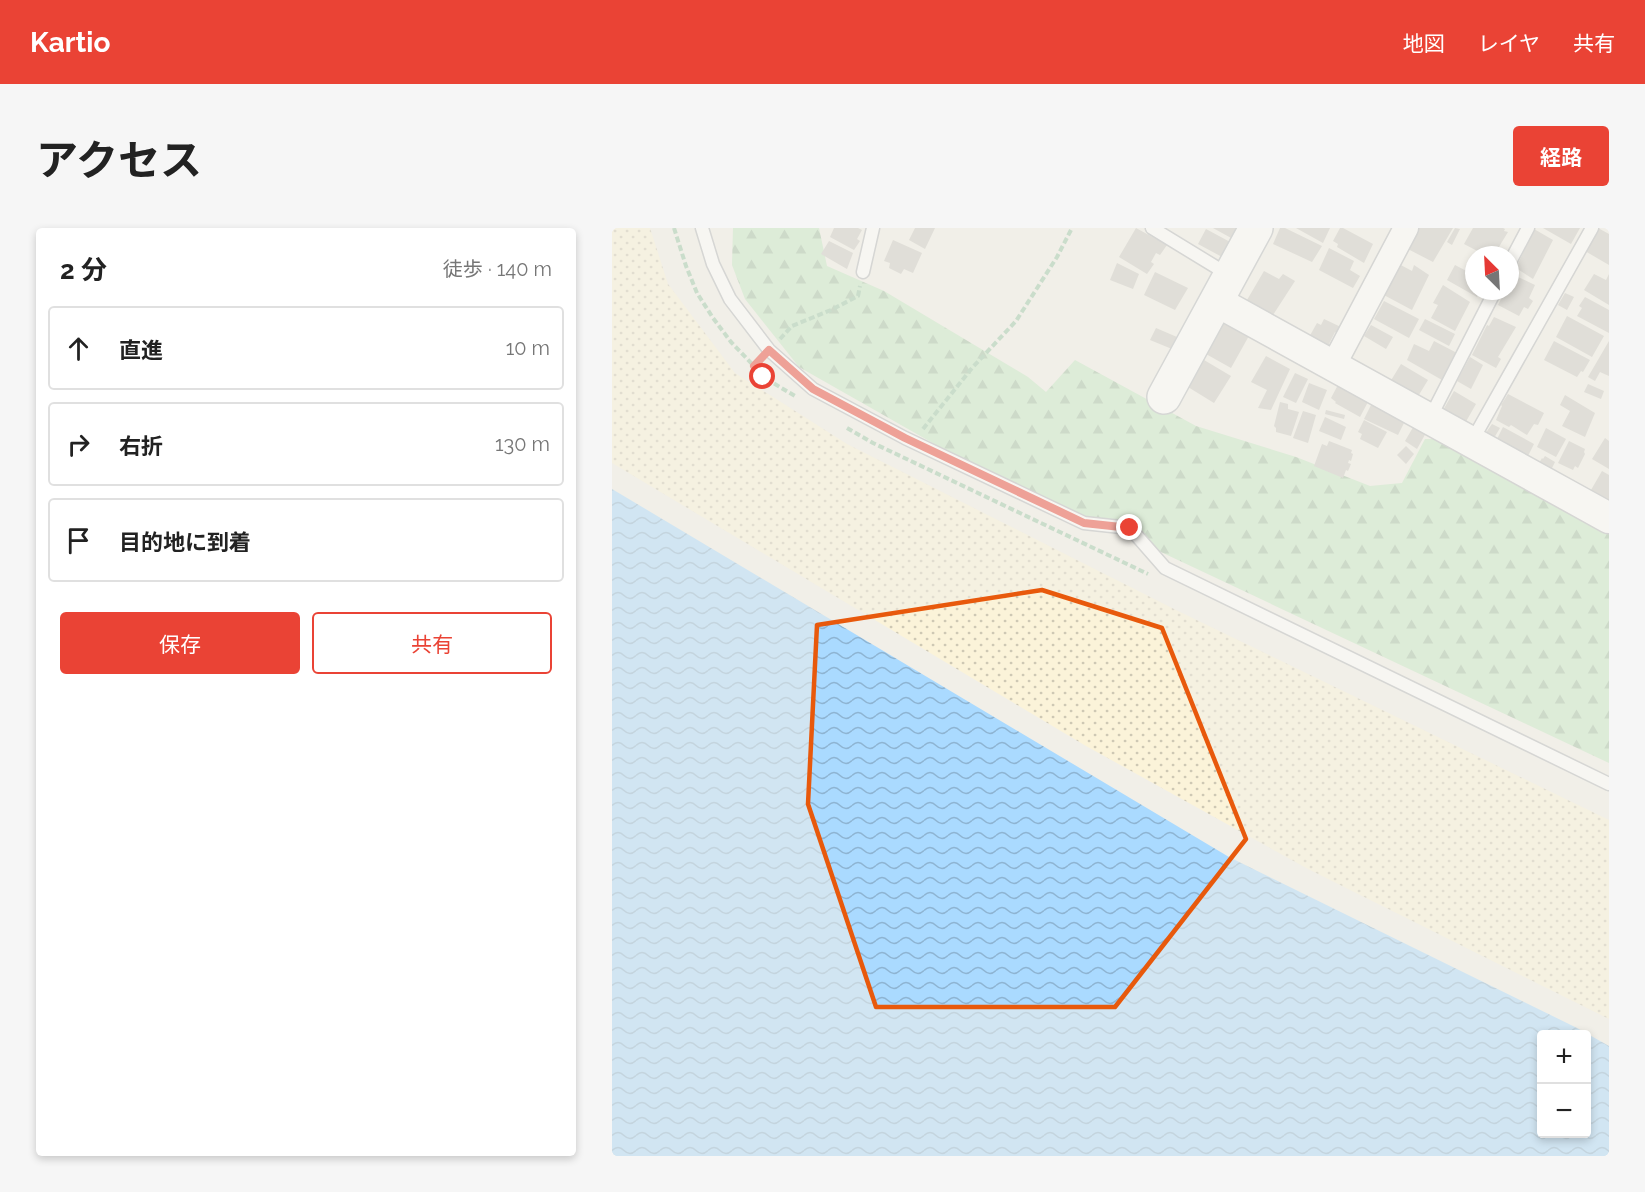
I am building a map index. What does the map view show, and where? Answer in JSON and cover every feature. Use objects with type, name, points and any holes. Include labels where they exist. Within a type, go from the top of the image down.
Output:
[{"type":"main road","points":[[1164,397],[1256,228]]},
{"type":"street","points":[[1333,366],[1406,228]]},
{"type":"street","points":[[1223,288],[1333,366],[1609,519]]},
{"type":"lane","points":[[702,228],[713,264],[730,299],[769,350],[813,389],[912,441],[1084,523],[1130,528],[1165,568],[1609,784]]},
{"type":"lane","points":[[863,272],[873,228]]},
{"type":"lane","points":[[1152,228],[1223,288]]},
{"type":"lane","points":[[1518,246],[1528,228]]},
{"type":"lane","points":[[1472,442],[1592,228]]},
{"type":"lane","points":[[1429,419],[1490,300]]},
{"type":"path","points":[[674,228],[697,292],[713,318],[763,377],[803,401]]},
{"type":"path","points":[[912,441],[972,368],[1016,321],[1057,257],[1072,228]]},
{"type":"path","points":[[769,350],[792,326],[858,296],[863,272]]},
{"type":"path","points":[[843,425],[873,443],[1148,574]]},
{"type":"highlighted area","points":[[1042,590],[1162,628],[1246,839],[1115,1007],[876,1007],[808,804],[817,625]]},
{"type":"green space","points":[[733,228],[819,228],[827,266],[884,291],[1028,377],[1046,392],[1075,360],[1196,426],[1296,457],[1370,486],[1402,483],[1425,439],[1438,439],[1609,528],[1609,763],[1112,529],[996,479],[799,367],[745,299],[732,265]]},
{"type":"sand","points":[[612,228],[650,228],[668,284],[735,373],[847,444],[1176,610],[1609,820],[1609,1019],[1308,869],[1086,746],[612,463]]},
{"type":"water","points":[[612,489],[1229,857],[1581,1030],[1537,1030],[1537,1138],[1591,1138],[1591,1036],[1609,1046],[1609,1156],[612,1156]]},
{"type":"building","points":[[834,228],[862,230],[857,239],[860,241],[854,250],[830,237]]},
{"type":"building","points":[[915,228],[935,228],[925,249],[909,240]]},
{"type":"building","points":[[1136,228],[1167,245],[1160,255],[1156,253],[1151,262],[1154,264],[1147,274],[1119,257]]},
{"type":"building","points":[[1213,228],[1239,228],[1233,239]]},
{"type":"building","points":[[1280,228],[1285,228],[1322,246],[1312,262],[1273,244]]},
{"type":"building","points":[[1296,228],[1330,228],[1323,243]]},
{"type":"building","points":[[1340,228],[1373,244],[1364,263],[1337,247],[1338,244],[1333,241]]},
{"type":"building","points":[[1416,228],[1453,228],[1433,262],[1404,247]]},
{"type":"building","points":[[1455,228],[1460,229],[1452,245],[1447,242]]},
{"type":"building","points":[[1473,228],[1503,228],[1508,232],[1499,246],[1464,244]]},
{"type":"building","points":[[1543,228],[1580,228],[1571,244]]},
{"type":"building","points":[[1598,228],[1609,234],[1609,265],[1585,251]]},
{"type":"building","points":[[1206,229],[1232,243],[1224,258],[1198,244]]},
{"type":"building","points":[[1534,229],[1553,240],[1533,279],[1519,270],[1519,262]]},
{"type":"building","points":[[893,240],[922,253],[913,273],[904,269],[901,274],[889,268],[890,263],[884,261]]},
{"type":"building","points":[[829,241],[853,253],[847,269],[821,254]]},
{"type":"building","points":[[1329,248],[1354,261],[1350,270],[1360,276],[1353,288],[1319,270]]},
{"type":"building","points":[[1117,263],[1139,274],[1133,289],[1110,280]]},
{"type":"building","points":[[1397,263],[1412,271],[1414,265],[1429,275],[1412,310],[1382,294]]},
{"type":"building","points":[[1455,265],[1465,270],[1465,290],[1447,280]]},
{"type":"building","points":[[1264,271],[1279,279],[1283,274],[1295,281],[1273,315],[1247,300]]},
{"type":"building","points":[[1155,272],[1188,288],[1175,310],[1144,295]]},
{"type":"building","points":[[1594,274],[1606,280],[1609,274],[1609,305],[1584,290]]},
{"type":"building","points":[[1519,277],[1535,285],[1529,298],[1533,301],[1528,309],[1524,307],[1519,316],[1498,305],[1500,300],[1519,300]]},
{"type":"building","points":[[1443,285],[1470,302],[1455,331],[1431,318],[1438,305],[1433,303]]},
{"type":"building","points":[[1565,293],[1574,297],[1567,310],[1558,305]]},
{"type":"building","points":[[1585,297],[1609,310],[1609,333],[1577,316],[1582,308],[1579,306]]},
{"type":"building","points":[[1384,301],[1419,319],[1409,338],[1374,319]]},
{"type":"building","points":[[1567,316],[1604,336],[1592,357],[1556,337]]},
{"type":"building","points":[[1494,317],[1516,327],[1498,357],[1501,359],[1496,368],[1472,355],[1487,325],[1489,326]]},
{"type":"building","points":[[1224,319],[1250,334],[1231,368],[1206,354]]},
{"type":"building","points":[[1324,319],[1343,328],[1340,335],[1335,332],[1326,350],[1308,339],[1317,323],[1321,325]]},
{"type":"building","points":[[1425,319],[1455,334],[1449,346],[1419,330]]},
{"type":"building","points":[[1371,325],[1393,337],[1386,349],[1364,336]]},
{"type":"building","points":[[1156,328],[1177,337],[1172,349],[1150,340]]},
{"type":"building","points":[[1434,341],[1457,353],[1442,380],[1407,360],[1414,344],[1429,351]]},
{"type":"building","points":[[1554,341],[1590,360],[1577,377],[1544,360]]},
{"type":"building","points":[[1609,341],[1609,376],[1600,372],[1595,381],[1588,377]]},
{"type":"building","points":[[1266,356],[1290,369],[1271,410],[1258,408],[1267,390],[1251,382]]},
{"type":"building","points":[[1470,357],[1483,365],[1471,389],[1457,381]]},
{"type":"building","points":[[1204,360],[1231,376],[1214,403],[1188,387]]},
{"type":"building","points":[[1401,364],[1428,380],[1417,398],[1390,382]]},
{"type":"building","points":[[1295,373],[1308,379],[1296,403],[1283,397]]},
{"type":"building","points":[[1309,383],[1327,390],[1319,410],[1302,402]]},
{"type":"building","points":[[1339,383],[1369,400],[1360,417],[1335,403],[1331,398]]},
{"type":"building","points":[[1588,384],[1604,391],[1601,399],[1584,392]]},
{"type":"building","points":[[1454,391],[1476,404],[1464,425],[1442,412]]},
{"type":"building","points":[[1508,394],[1544,413],[1538,425],[1534,424],[1527,435],[1511,425],[1509,427],[1496,420]]},
{"type":"building","points":[[1565,395],[1595,413],[1585,437],[1562,426],[1570,411],[1560,405]]},
{"type":"building","points":[[1373,401],[1406,419],[1398,435],[1364,419]]},
{"type":"building","points":[[1280,402],[1288,404],[1288,409],[1299,412],[1291,436],[1276,432],[1274,426]]},
{"type":"building","points":[[1326,410],[1345,415],[1344,419],[1325,414]]},
{"type":"building","points":[[1303,411],[1316,415],[1308,443],[1293,438]]},
{"type":"building","points":[[1325,417],[1346,427],[1341,440],[1319,431]]},
{"type":"building","points":[[1364,420],[1387,432],[1378,448],[1360,439],[1362,434],[1358,432]]},
{"type":"building","points":[[1415,424],[1427,431],[1417,449],[1405,441]]},
{"type":"building","points":[[1492,424],[1500,428],[1491,443],[1483,437]]},
{"type":"building","points":[[1503,427],[1534,444],[1526,460],[1495,443]]},
{"type":"building","points":[[1546,428],[1566,439],[1556,457],[1537,447]]},
{"type":"building","points":[[1605,438],[1609,441],[1609,469],[1592,459]]},
{"type":"building","points":[[1329,441],[1352,450],[1351,461],[1349,460],[1348,463],[1351,464],[1343,478],[1314,466],[1322,444],[1327,446]]},
{"type":"building","points":[[1569,441],[1585,449],[1578,468],[1575,466],[1573,470],[1558,463]]},
{"type":"building","points":[[1406,446],[1414,454],[1406,464],[1397,455]]},
{"type":"building","points":[[1545,456],[1555,462],[1550,472],[1538,465]]},
{"type":"building","points":[[1602,471],[1609,475],[1609,501],[1591,490]]},
{"type":"route","points":[[763,377],[754,366],[769,350],[813,389],[905,438],[1084,523],[1130,528]]}]
